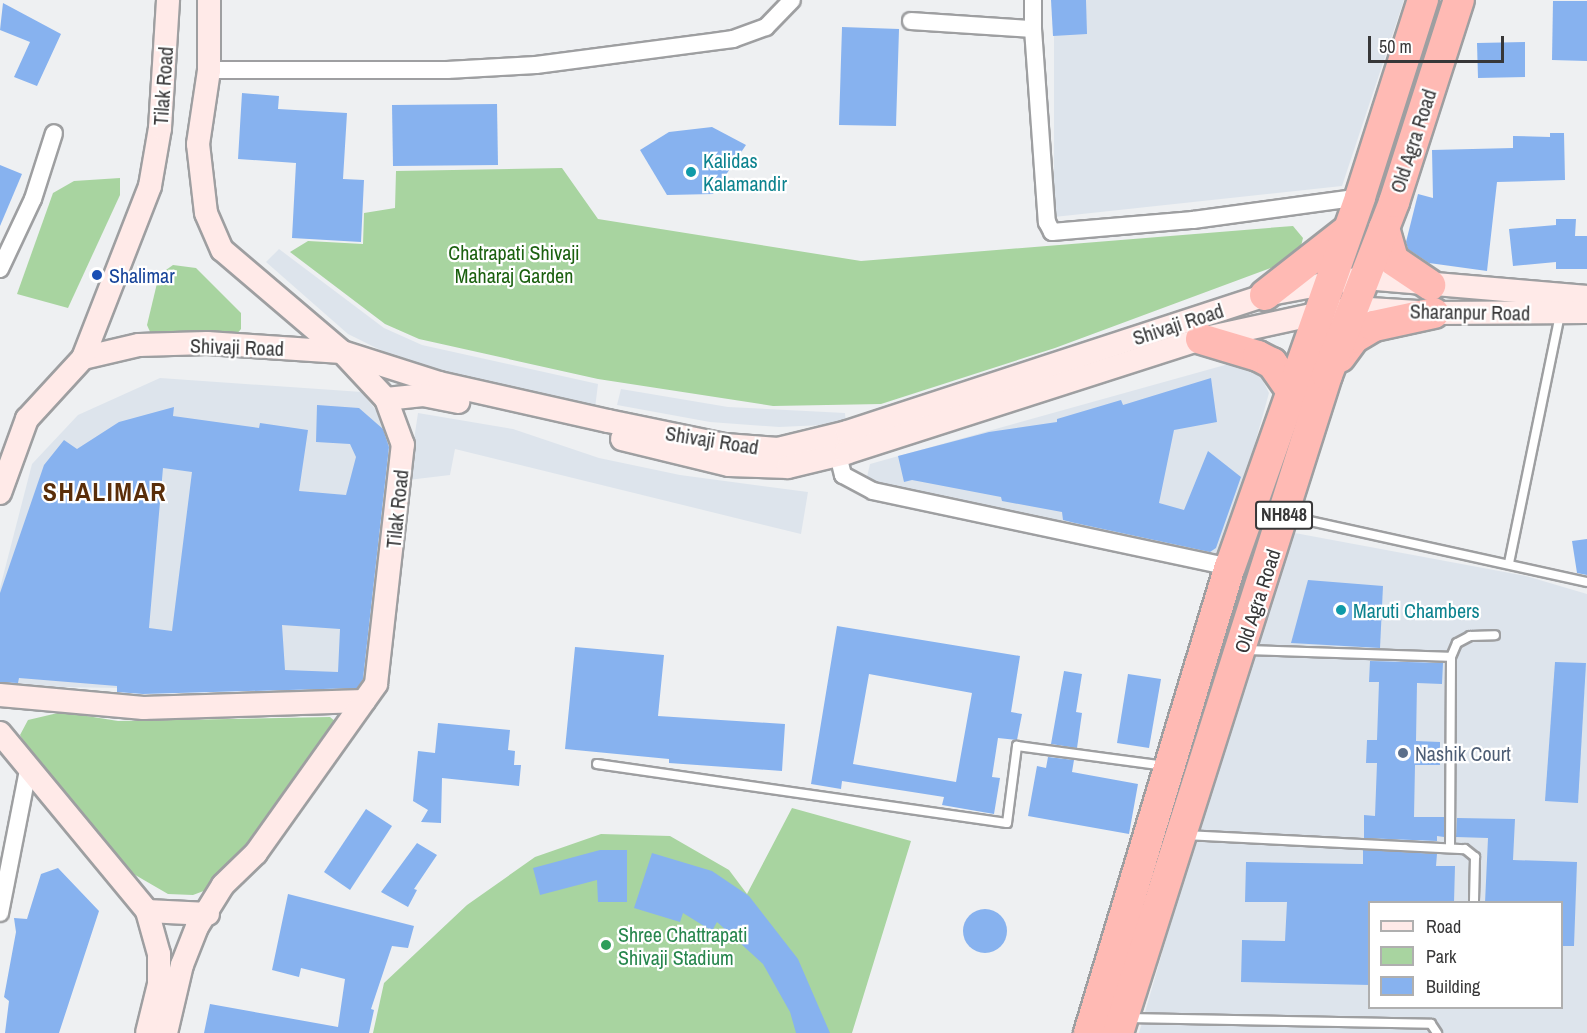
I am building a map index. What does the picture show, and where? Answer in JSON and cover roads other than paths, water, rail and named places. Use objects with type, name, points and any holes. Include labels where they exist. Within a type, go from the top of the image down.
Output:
[{"type":"highway","name":"Old Agra Road","points":[[1089,1033],[1167,767],[1230,567],[1290,388],[1359,197],[1423,0]]},
{"type":"highway","name":"Old Agra Road","points":[[1120,1025],[1179,835],[1284,516],[1327,375],[1383,228],[1459,0]]},
{"type":"highway","points":[[1327,375],[1362,332],[1432,299],[1393,260],[1383,228]]},
{"type":"highway","points":[[1265,295],[1348,229]]},
{"type":"highway","points":[[1201,339],[1258,356],[1272,363],[1290,388]]},
{"type":"main road","name":"Tilak Road","points":[[3,478],[27,419],[83,358],[150,186],[160,128],[168,0]]},
{"type":"main road","name":"Tilak Road","points":[[166,1033],[182,965],[198,927],[208,914],[223,885],[256,853],[376,684],[403,445],[386,399],[342,352],[222,250],[206,213],[198,144],[209,70],[209,0]]},
{"type":"main road","name":"Shivaji Road","points":[[386,399],[423,395],[729,465],[788,467],[836,445],[1265,295],[1365,278]]},
{"type":"main road","name":"Sharanpur Road","points":[[1365,278],[1432,299],[1560,313],[1587,312]]},
{"type":"main road","name":"Sharanpur Road","points":[[1353,308],[1432,299],[1587,297]]},
{"type":"main road","name":"Shivaji Road","points":[[83,358],[139,345],[207,343],[342,352],[439,382],[725,445],[778,449],[836,445],[1201,339],[1353,308]]},
{"type":"main road","points":[[0,695],[143,708],[364,701]]},
{"type":"main road","points":[[0,733],[28,770],[147,911],[159,954],[159,984],[147,1033]]},
{"type":"main road","points":[[147,911],[208,914]]},
{"type":"street","points":[[209,70],[447,70],[536,65],[733,39],[766,27],[792,0]]},
{"type":"street","points":[[1033,0],[1033,29],[1047,222],[1052,232],[1182,221],[1359,197]]},
{"type":"street","points":[[911,21],[1033,29]]},
{"type":"street","points":[[0,269],[33,199],[54,133]]},
{"type":"street","points":[[836,445],[843,475],[873,491],[1230,567]]},
{"type":"street","points":[[0,913],[28,770]]},
{"type":"lane","points":[[1509,563],[1560,313]]},
{"type":"lane","points":[[1284,516],[1509,563],[1587,582]]},
{"type":"lane","points":[[1450,848],[1451,657],[1457,643],[1470,636],[1495,635]]},
{"type":"lane","points":[[1241,650],[1451,657]]},
{"type":"lane","points":[[597,764],[1007,824],[1017,746],[1167,767]]},
{"type":"lane","points":[[1179,835],[1450,848],[1471,851],[1475,857],[1474,901]]},
{"type":"lane","points":[[1120,1025],[1431,1024],[1437,1033]]},
{"type":"place","name":"Kalidas Kalamandir","points":[[691,172]]},
{"type":"place","name":"Shalimar","points":[[97,275]]},
{"type":"place","name":"Maruti Chambers","points":[[1341,610]]},
{"type":"place","name":"Nashik Court","points":[[1403,753]]},
{"type":"place","name":"Shree Chattrapati Shivaji Stadium","points":[[606,945]]},
{"type":"district","name":"SHALIMAR","points":[[105,492]]},
{"type":"park label","name":"Chatrapati Shivaji Maharaj Garden","points":[[514,264]]}]
